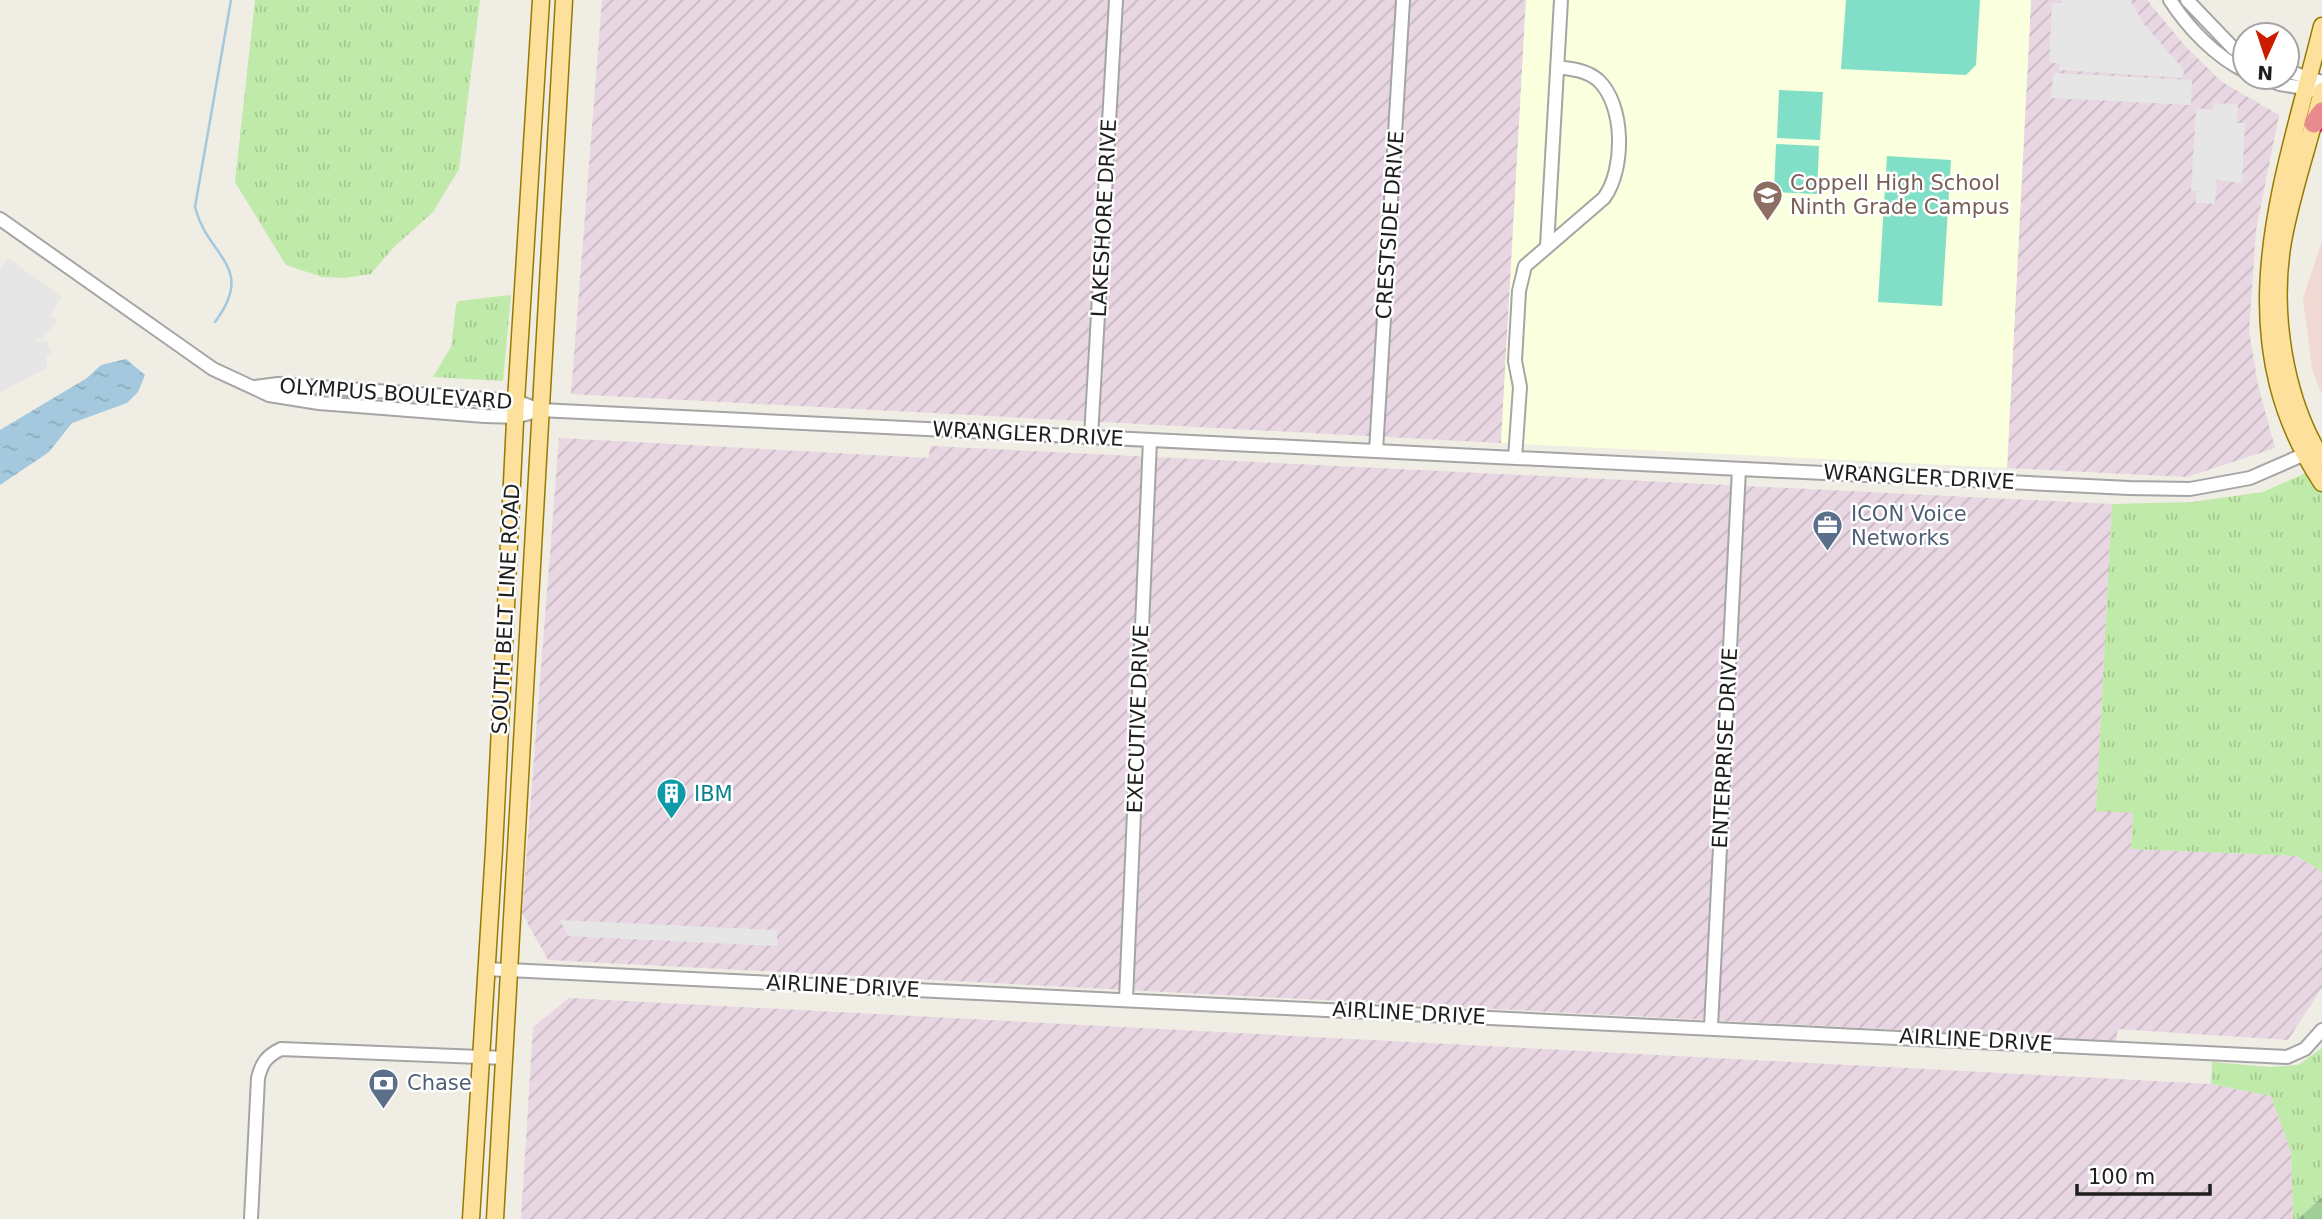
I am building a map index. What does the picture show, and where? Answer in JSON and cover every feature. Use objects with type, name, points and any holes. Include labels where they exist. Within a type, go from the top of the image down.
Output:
[{"type":"main road","name":"SOUTH BELT LINE ROAD","points":[[471,1219],[541,0]]},
{"type":"main road","name":"SOUTH BELT LINE ROAD","points":[[495,1219],[564,0]]},
{"type":"main road","points":[[2273,284],[2286,226],[2318,118],[2316,86],[2322,26]]},
{"type":"main road","points":[[2316,86],[2277,204],[2272,352],[2294,434],[2314,455],[2322,483]]},
{"type":"main road","points":[[501,709],[523,711]]},
{"type":"street","name":"LAKESHORE DRIVE","points":[[1091,437],[1116,0]]},
{"type":"street","name":"CRESTSIDE DRIVE","points":[[1376,451],[1404,0]]},
{"type":"street","points":[[1547,246],[1561,0]]},
{"type":"street","points":[[2170,0],[2189,25],[2231,64]]},
{"type":"street","points":[[2187,0],[2231,46]]},
{"type":"street","points":[[1515,458],[1520,387],[1516,361],[1518,290],[1525,266],[1610,190],[1618,149],[1619,116],[1610,96],[1598,80],[1584,71],[1557,67]]},
{"type":"street","name":"OLYMPUS BOULEVARD","points":[[0,219],[213,369],[269,395],[352,406],[515,417],[540,410]]},
{"type":"street","name":"OLYMPUS BOULEVARD","points":[[255,387],[278,384],[516,401],[540,410]]},
{"type":"street","points":[[352,390],[352,406]]},
{"type":"street","name":"WRANGLER DRIVE","points":[[540,410],[2190,489],[2263,475],[2314,455]]},
{"type":"street","name":"EXECUTIVE DRIVE","points":[[1126,999],[1150,440]]},
{"type":"street","name":"ENTERPRISE DRIVE","points":[[1712,1027],[1739,469]]},
{"type":"street","name":"AIRLINE DRIVE","points":[[486,969],[2287,1057],[2305,1049],[2322,1030]]},
{"type":"street","points":[[251,1219],[258,1077],[262,1063],[268,1055],[281,1049],[505,1058]]},
{"type":"shaded area","points":[[602,0],[1526,0],[1501,443],[571,394]]},
{"type":"shaded area","name":"Coppell High School Ninth Grade Campus","points":[[1526,0],[2031,0],[2007,468],[1501,443]]},
{"type":"shaded area","points":[[2031,0],[2147,0],[2185,46],[2222,82],[2231,87],[2231,91],[2238,91],[2279,115],[2256,230],[2249,331],[2258,385],[2275,448],[2187,477],[2007,468]]},
{"type":"shaded area","points":[[2062,0],[2130,0],[2144,24],[2184,70],[2183,78],[2059,70],[2059,64],[2049,62],[2052,3],[2062,3]]},
{"type":"shaded area","points":[[2053,73],[2192,80],[2191,105],[2051,98]]},
{"type":"shaded area","points":[[2214,103],[2238,104],[2237,123],[2245,123],[2242,183],[2217,180],[2215,204],[2195,203],[2197,191],[2191,191],[2196,108],[2212,110]]},
{"type":"shaded area","points":[[2322,241],[2322,395],[2312,369],[2303,298]]},
{"type":"shaded area","points":[[8,258],[61,297],[51,316],[57,320],[42,340],[36,337],[38,343],[46,340],[52,353],[46,356],[47,368],[0,392],[0,270]]},
{"type":"shaded area","points":[[559,438],[928,458],[931,446],[2112,504],[2096,810],[2133,812],[2131,849],[2297,856],[2322,872],[2322,988],[2288,1040],[2118,1029],[2116,1041],[548,960],[522,913]]},
{"type":"shaded area","points":[[560,920],[777,930],[777,946],[568,936]]},
{"type":"shaded area","points":[[569,998],[2211,1084],[2271,1096],[2291,1152],[2293,1219],[521,1219],[533,1027]]},
{"type":"green space","points":[[255,0],[480,0],[459,169],[433,212],[393,248],[371,274],[344,278],[322,277],[286,265],[235,182]]},
{"type":"green space","points":[[1846,0],[1980,0],[1976,65],[1966,75],[1841,69]]},
{"type":"green space","points":[[1779,90],[1823,92],[1820,140],[1777,138]]},
{"type":"green space","points":[[1776,144],[1819,146],[1817,194],[1774,192]]},
{"type":"green space","points":[[1887,156],[1951,160],[1942,306],[1878,302]]},
{"type":"green space","points":[[511,295],[503,381],[433,377],[451,347],[456,305],[459,301]]},
{"type":"green space","points":[[2322,466],[2322,872],[2297,856],[2131,849],[2133,813],[2096,811],[2112,504],[2192,502],[2263,492]]},
{"type":"green space","points":[[2322,1048],[2322,1197],[2298,1219],[2293,1219],[2291,1152],[2271,1096],[2211,1084],[2212,1062],[2270,1067],[2298,1065]]},
{"type":"green space","points":[[2322,1197],[2322,1219],[2298,1219]]},
{"type":"water","points":[[126,359],[145,375],[138,392],[127,403],[72,423],[49,452],[0,485],[0,430],[87,378],[101,365]]},
{"type":"waterway","points":[[215,322],[227,303],[231,287],[230,274],[201,224],[195,207],[231,0]]},
{"type":"place","name":"Coppell High School Ninth Grade Campus","points":[[1767,222]]},
{"type":"place","name":"ICON Voice Networks","points":[[1828,553]]},
{"type":"place","name":"IBM","points":[[671,821]]},
{"type":"place","name":"Chase","points":[[384,1110]]}]
